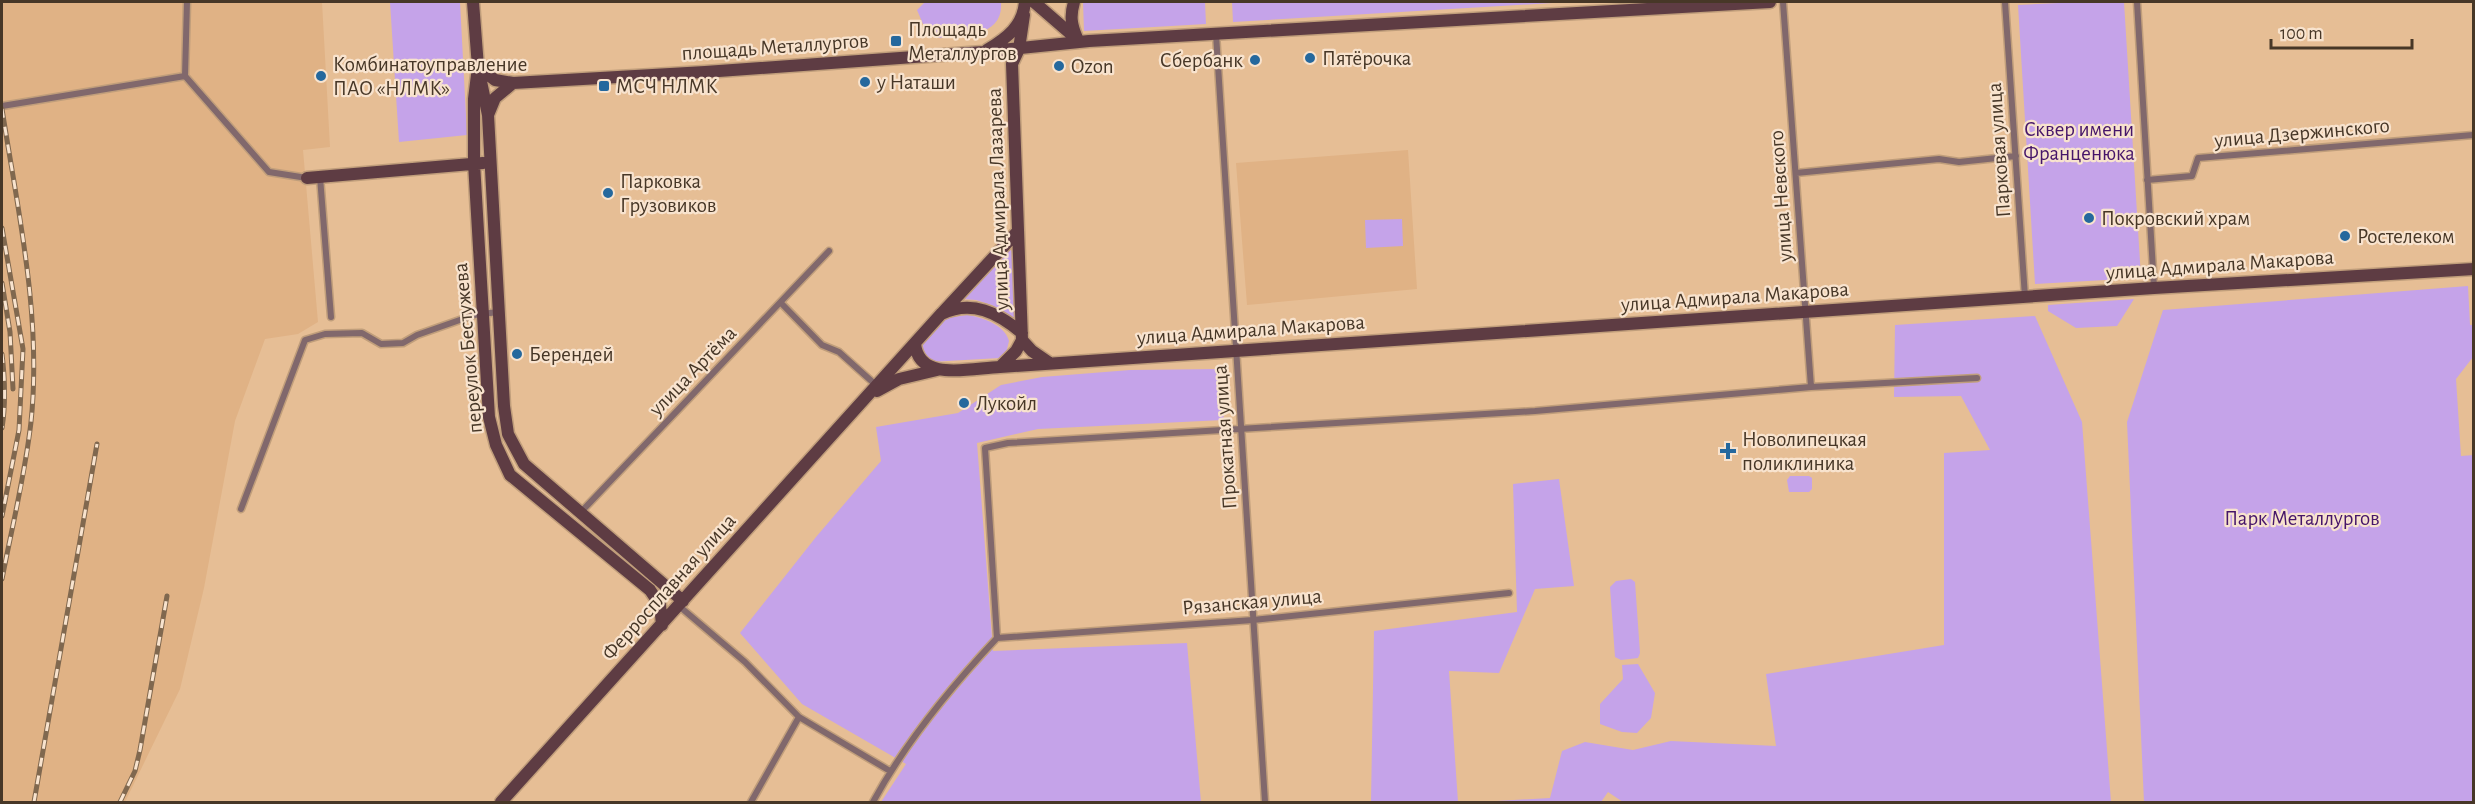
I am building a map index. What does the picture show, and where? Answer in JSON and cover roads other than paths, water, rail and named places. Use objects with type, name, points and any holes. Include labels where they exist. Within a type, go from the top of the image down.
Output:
[{"type":"main road","points":[[473,2],[478,67],[495,80],[513,83]]},
{"type":"main road","points":[[1019,49],[1025,2]]},
{"type":"main road","points":[[1034,2],[1079,41]]},
{"type":"main road","points":[[1074,2],[1070,15],[1071,24],[1079,41]]},
{"type":"main road","points":[[983,52],[1079,41],[1770,2]]},
{"type":"main road","name":"площадь Металлургов","points":[[513,83],[983,52],[1008,37],[1024,15]]},
{"type":"main road","name":"улица Адмирала Лазарева","points":[[1019,49],[1012,64],[1022,336]]},
{"type":"main road","name":"переулок Бестужева","points":[[478,67],[488,115],[498,312],[508,434],[524,464],[681,603]]},
{"type":"main road","name":"переулок Бестужева","points":[[478,67],[474,99],[474,164],[489,417],[496,445],[510,475],[650,590],[660,605],[662,625]]},
{"type":"main road","points":[[488,115],[495,98],[513,83]]},
{"type":"main road","points":[[314,178],[489,163]]},
{"type":"main road","points":[[941,314],[1018,231]]},
{"type":"main road","name":"улица Адмирала Макарова","points":[[937,370],[2154,288],[2474,269]]},
{"type":"main road","points":[[941,314],[962,308],[983,309],[997,315],[1022,336],[1032,351],[1048,362]]},
{"type":"main road","name":"Ферросплавная улица","points":[[501,802],[941,314]]},
{"type":"main road","points":[[1000,367],[1016,351],[1022,336]]},
{"type":"main road","points":[[915,342],[918,358],[927,366],[937,370]]},
{"type":"main road","points":[[866,398],[899,379],[937,370]]},
{"type":"street","points":[[187,2],[185,76],[269,172],[314,178],[331,316]]},
{"type":"street","name":"улица Невского","points":[[1783,2],[1810,387]]},
{"type":"street","name":"Парковая улица","points":[[2005,2],[2025,297]]},
{"type":"street","points":[[2137,2],[2154,288]]},
{"type":"street","name":"Прокатная улица","points":[[1216,34],[1226,160],[1265,802]]},
{"type":"street","points":[[2,106],[185,76]]},
{"type":"street","name":"улица Дзержинского","points":[[2147,180],[2192,176],[2198,158],[2473,135]]},
{"type":"street","points":[[1796,173],[1939,159],[1959,162],[2016,156]]},
{"type":"street","name":"улица Артёма","points":[[580,513],[829,251]]},
{"type":"street","points":[[781,303],[822,345],[839,352],[877,386]]},
{"type":"street","points":[[241,509],[306,340],[325,334],[362,333],[381,345],[403,343],[417,335],[474,315],[498,312]]},
{"type":"street","points":[[873,802],[890,771],[966,671],[997,638],[985,448],[1008,443],[1241,427],[1535,411],[1810,387],[1977,378]]},
{"type":"street","name":"Рязанская улица","points":[[997,638],[1253,620],[1509,593]]},
{"type":"street","points":[[681,603],[745,662],[799,717],[890,771]]},
{"type":"street","points":[[751,802],[799,717]]},
{"type":"railway","points":[[2,109],[27,265],[34,383],[25,462],[2,579]]},
{"type":"railway","points":[[2,228],[23,349],[19,430],[2,516]]},
{"type":"railway","points":[[2,283],[10,332],[13,389]]},
{"type":"railway","points":[[2,354],[5,391],[2,428]]},
{"type":"railway","points":[[34,802],[97,444]]},
{"type":"railway","points":[[120,802],[135,771],[140,750],[167,596]]},
{"type":"place","name":"Площадь Металлургов","points":[[896,41]]},
{"type":"place","name":"Пятёрочка","points":[[1310,58]]},
{"type":"place","name":"Сбербанк","points":[[1255,60]]},
{"type":"place","name":"Ozon","points":[[1059,66]]},
{"type":"place","name":"Комбинатоуправление ПАО «НЛМК»","points":[[321,76]]},
{"type":"place","name":"у Наташи","points":[[865,82]]},
{"type":"place","name":"МСЧ НЛМК","points":[[604,86]]},
{"type":"place","name":"Парковка Грузовиков","points":[[608,193]]},
{"type":"place","name":"Покровский храм","points":[[2089,218]]},
{"type":"place","name":"Ростелеком","points":[[2345,236]]},
{"type":"place","name":"Берендей","points":[[517,354]]},
{"type":"place","name":"Лукойл","points":[[964,403]]},
{"type":"place","name":"Новолипецкая поликлиника","points":[[1728,451]]},
{"type":"park label","name":"Сквер имени Франценюка","points":[[2079,141]]},
{"type":"park label","name":"Парк Металлургов","points":[[2302,518]]}]
